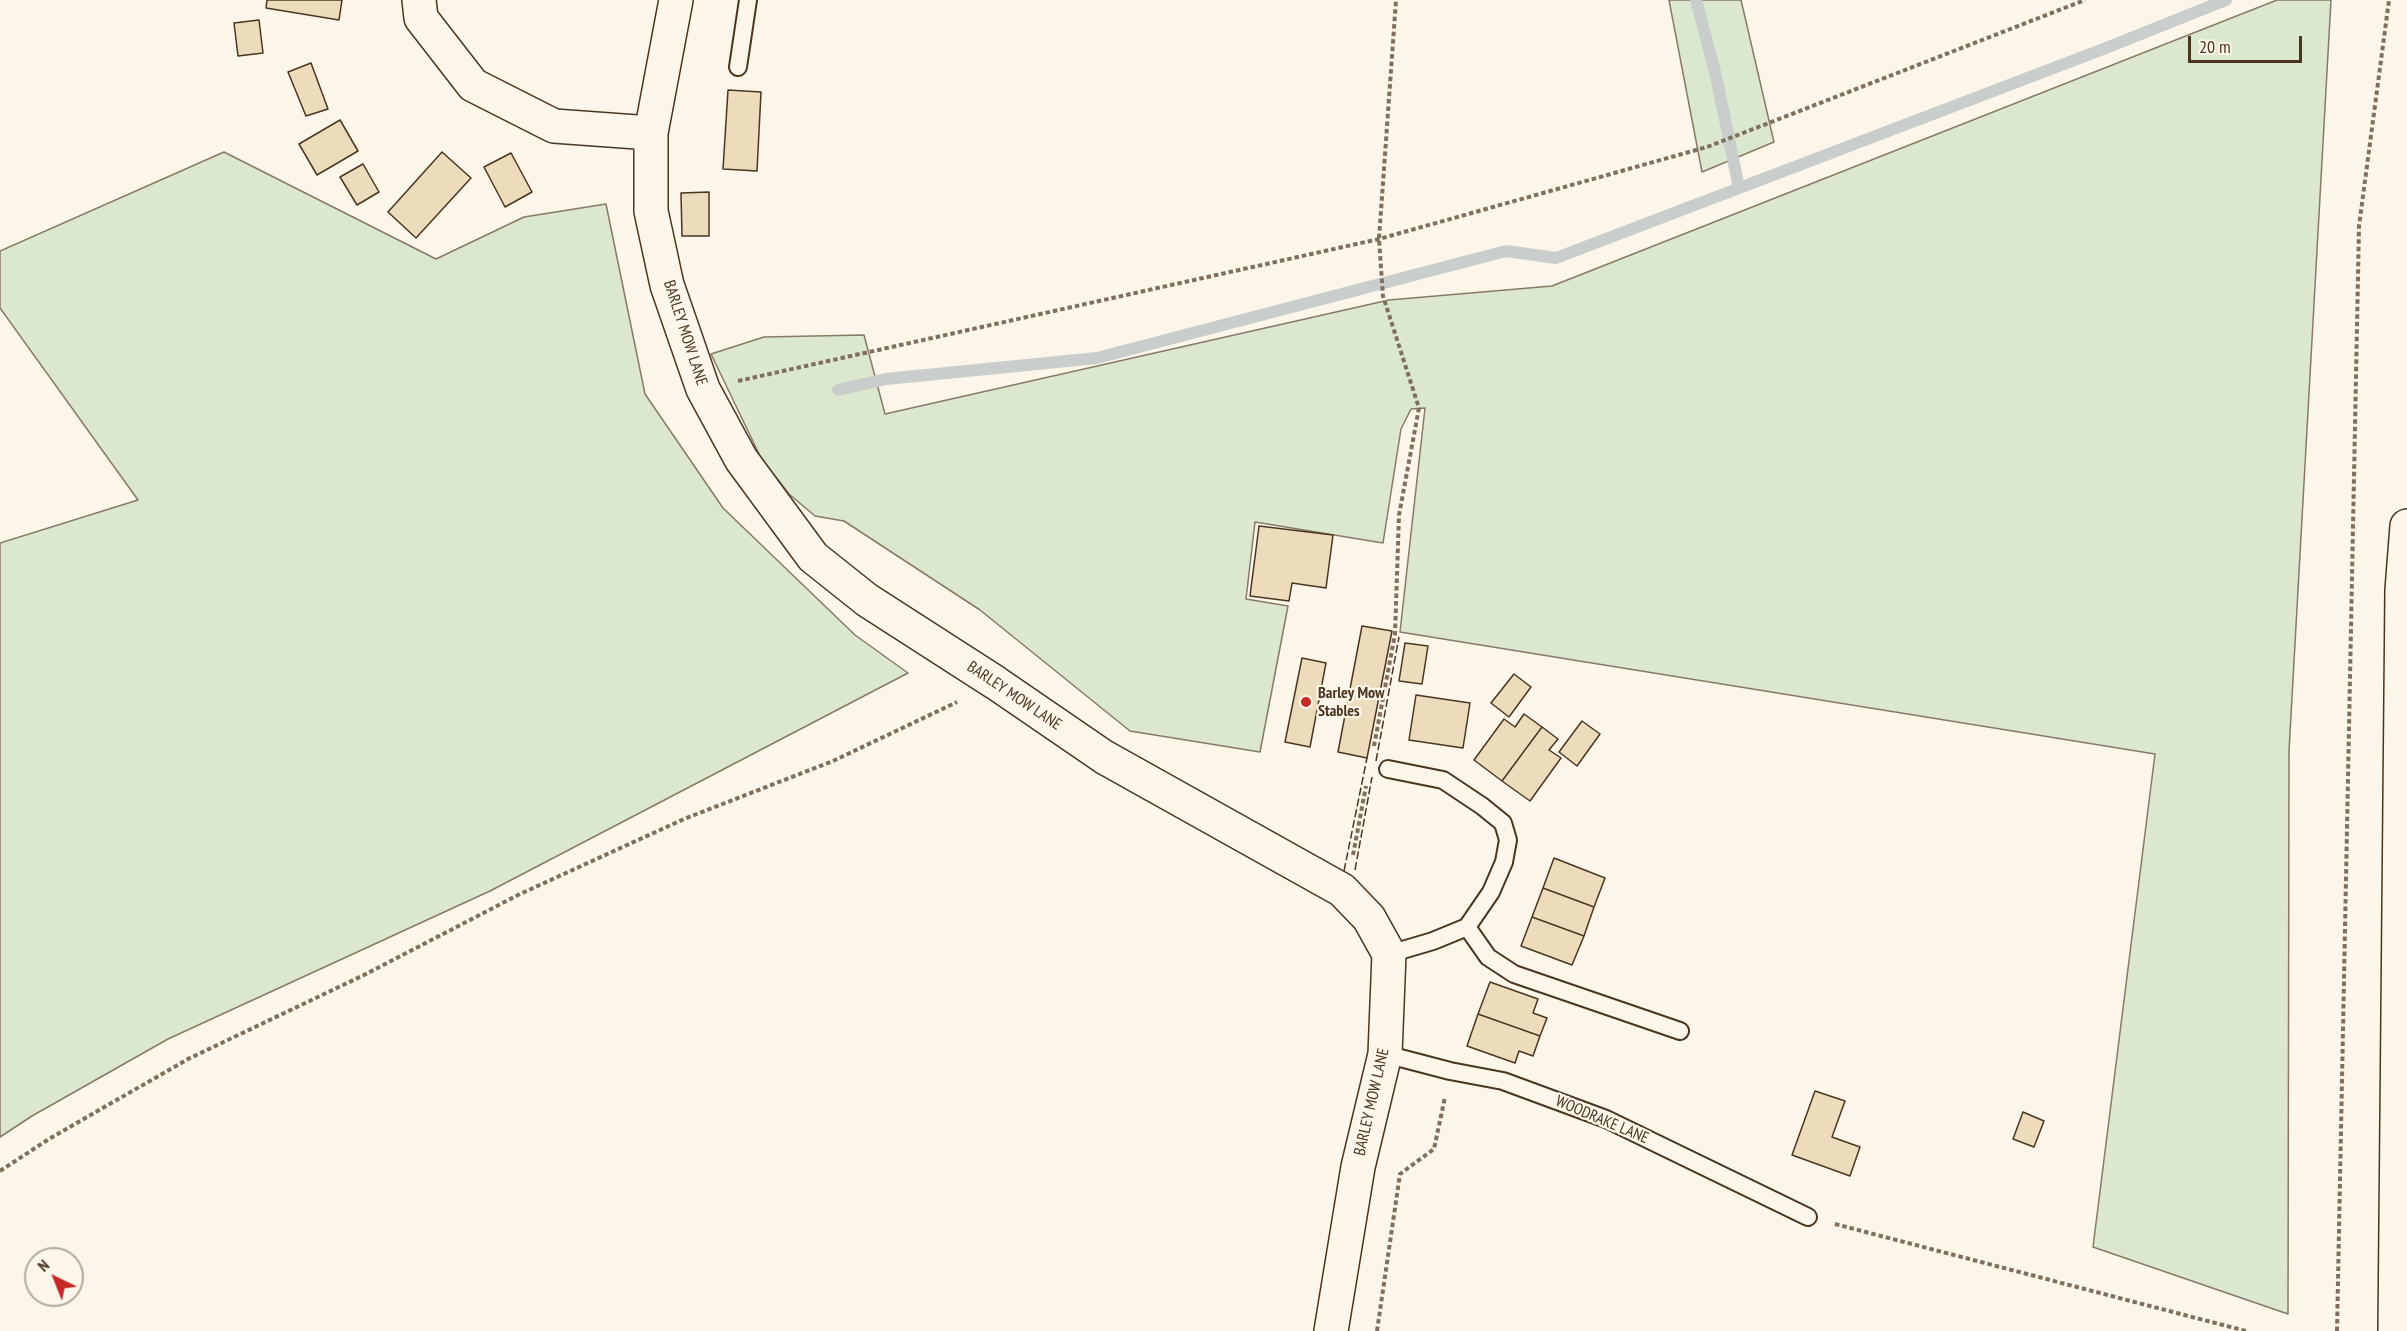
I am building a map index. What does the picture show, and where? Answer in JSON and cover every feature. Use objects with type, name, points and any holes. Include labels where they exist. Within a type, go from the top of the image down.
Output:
[{"type":"main road","points":[[419,0],[421,18],[473,84],[554,126],[651,133]]},
{"type":"main road","name":"BARLEY MOW LANE","points":[[676,0],[651,133],[651,211],[667,285],[703,389],[741,459],[813,557],[867,600],[996,683],[1104,757],[1342,890],[1369,918],[1389,954],[1385,1054],[1358,1167],[1331,1331]]},
{"type":"main road","points":[[2395,1331],[2402,590],[2407,526]]},
{"type":"lane","points":[[738,66],[748,0]]},
{"type":"lane","points":[[1388,769],[1443,780],[1503,823],[1508,840],[1504,862],[1491,892],[1467,927],[1433,941],[1389,954]]},
{"type":"lane","points":[[1467,927],[1488,957],[1514,974],[1680,1031]]},
{"type":"lane","name":"WOODRAKE LANE","points":[[1385,1054],[1450,1071],[1503,1081],[1606,1119],[1808,1217]]},
{"type":"path","points":[[1372,752],[1395,634],[1399,515],[1419,408],[1383,296],[1379,239],[1396,0]]},
{"type":"path","points":[[703,389],[1379,239],[1707,147],[2085,0]]},
{"type":"path","points":[[2337,1331],[2359,226],[2389,0]]},
{"type":"path","points":[[0,1171],[49,1139],[188,1059],[364,975],[520,894],[684,819],[833,761],[996,683]]},
{"type":"path","points":[[1342,890],[1350,870],[1368,776]]},
{"type":"path","points":[[1377,1331],[1400,1174],[1434,1149],[1450,1071]]},
{"type":"path","points":[[1808,1217],[2246,1331]]},
{"type":"green space","points":[[1669,0],[1741,0],[1774,142],[1702,172]]},
{"type":"green space","points":[[2277,0],[2331,0],[2289,751],[2288,1314],[2093,1247],[2155,754],[1400,632],[1425,408],[1411,409],[1401,429],[1383,543],[1255,522],[1246,599],[1288,606],[1260,752],[1130,731],[980,610],[844,521],[815,516],[789,494],[761,458],[711,354],[764,337],[864,335],[885,414],[1389,300],[1552,286]]},
{"type":"green space","points":[[224,152],[436,259],[524,217],[606,204],[645,394],[723,508],[855,635],[908,673],[490,891],[168,1039],[32,1116],[0,1137],[0,543],[138,500],[0,308],[0,251]]},
{"type":"building","points":[[267,0],[342,0],[339,20],[266,8]]},
{"type":"building","points":[[259,20],[263,53],[238,56],[234,23]]},
{"type":"building","points":[[311,63],[328,109],[306,116],[288,72]]},
{"type":"building","points":[[728,90],[761,92],[757,171],[723,169]]},
{"type":"building","points":[[340,120],[358,151],[317,175],[299,144]]},
{"type":"building","points":[[442,152],[471,178],[416,238],[388,212]]},
{"type":"building","points":[[511,153],[532,192],[505,207],[484,167]]},
{"type":"building","points":[[363,164],[379,192],[357,205],[340,177]]},
{"type":"building","points":[[709,192],[709,236],[682,236],[681,193]]},
{"type":"building","points":[[1259,526],[1333,535],[1326,588],[1292,583],[1289,601],[1250,596]]},
{"type":"building","points":[[1362,626],[1392,631],[1367,758],[1338,752]]},
{"type":"building","points":[[1405,643],[1428,646],[1422,684],[1399,681]]},
{"type":"building","name":"Barley Mow Stables","points":[[1302,658],[1326,663],[1310,747],[1285,742]]},
{"type":"building","points":[[1514,674],[1531,687],[1509,717],[1491,703]]},
{"type":"building","points":[[1416,695],[1470,703],[1463,748],[1409,740]]},
{"type":"building","points":[[1524,714],[1542,727],[1502,781],[1474,760],[1504,719],[1515,727]]},
{"type":"building","points":[[1582,721],[1600,734],[1577,766],[1559,752]]},
{"type":"building","points":[[1542,727],[1558,739],[1549,750],[1561,758],[1530,801],[1502,781]]},
{"type":"building","points":[[1554,858],[1605,878],[1594,907],[1543,888]]},
{"type":"building","points":[[1543,888],[1594,907],[1584,936],[1532,917]]},
{"type":"building","points":[[1532,917],[1584,936],[1572,965],[1521,946]]},
{"type":"building","points":[[1490,982],[1538,999],[1533,1013],[1547,1018],[1540,1036],[1478,1014]]},
{"type":"building","points":[[1478,1014],[1540,1036],[1533,1056],[1519,1051],[1515,1063],[1467,1046]]},
{"type":"building","points":[[1815,1091],[1845,1101],[1832,1137],[1860,1147],[1850,1176],[1792,1155]]},
{"type":"building","points":[[2023,1112],[2044,1121],[2034,1147],[2013,1139]]},
{"type":"waterway","points":[[1696,0],[1716,76],[1739,188]]},
{"type":"waterway","points":[[838,390],[886,379],[1097,358],[1506,251],[1556,258],[2226,0]]},
{"type":"fence","points":[[1376,761],[1399,637]]},
{"type":"fence","points":[[1344,871],[1367,758]]},
{"type":"fence","points":[[1355,870],[1372,777]]},
{"type":"place","name":"Barley Mow Stables","points":[[1306,702]]}]
